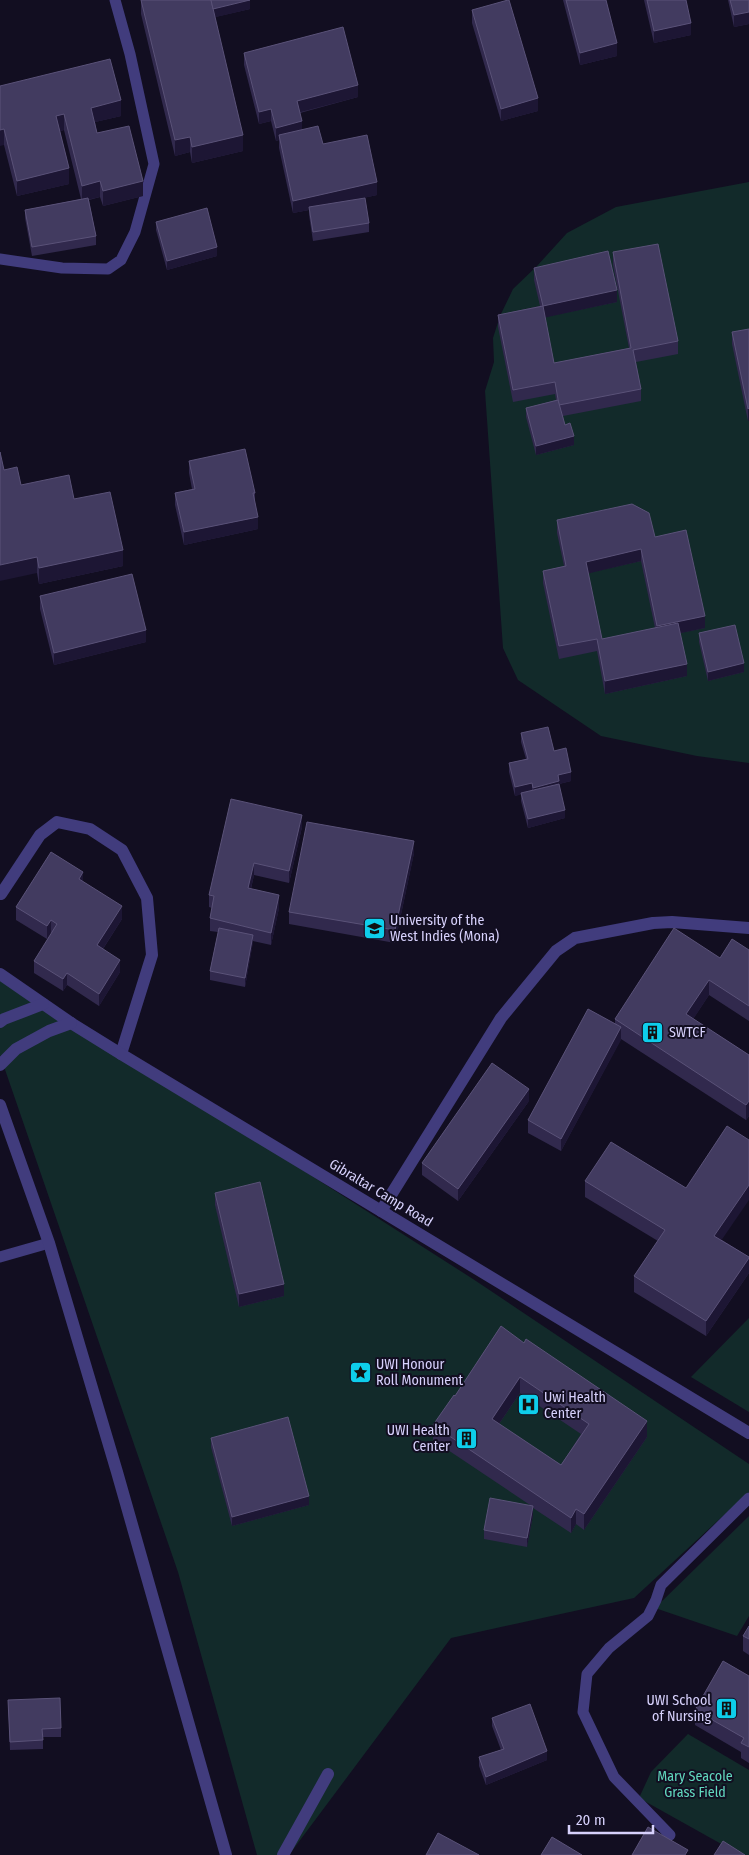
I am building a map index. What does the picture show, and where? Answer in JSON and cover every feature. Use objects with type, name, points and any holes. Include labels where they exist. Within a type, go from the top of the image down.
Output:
[{"type":"street","points":[[2,894],[40,834],[58,822],[90,829],[122,850],[147,898],[152,955],[121,1054]]},
{"type":"street","points":[[381,1210],[501,1018],[556,951],[575,938],[653,923],[672,922],[749,928]]},
{"type":"street","name":"Gibraltar Camp Road","points":[[0,974],[71,1023],[121,1054],[749,1432]]},
{"type":"street","points":[[0,1022],[43,1004]]},
{"type":"street","points":[[0,1065],[16,1048],[49,1031],[71,1023]]},
{"type":"street","points":[[0,1105],[49,1243],[120,1482],[226,1855]]},
{"type":"street","points":[[283,1855],[328,1774]]},
{"type":"lane","points":[[0,259],[62,268],[108,269],[121,260],[135,232],[154,164],[130,54],[115,0]]},
{"type":"lane","points":[[0,1257],[49,1243]]},
{"type":"lane","points":[[670,1834],[614,1777],[583,1712],[587,1674],[609,1648],[648,1616],[661,1586],[749,1498]]},
{"type":"green space","points":[[749,182],[749,763],[697,756],[601,736],[518,680],[503,648],[485,391],[494,362],[493,338],[500,316],[513,289],[567,233],[616,207]]},
{"type":"green space","name":"UWI Honour Roll Monument","points":[[0,978],[473,1279],[749,1464],[749,1492],[634,1598],[451,1638],[289,1855],[257,1855],[178,1572],[0,1055]]},
{"type":"green space","points":[[749,1318],[749,1412],[691,1377]]},
{"type":"green space","points":[[749,1516],[749,1616],[737,1636],[655,1608]]},
{"type":"green space","name":"Mary Seacole Grass Field","points":[[688,1734],[749,1770],[749,1855],[741,1855],[639,1798],[651,1772]]},
{"type":"building","points":[[141,0],[211,0],[243,135],[192,147],[190,137],[175,140]]},
{"type":"building","points":[[211,0],[250,0],[213,9]]},
{"type":"building","points":[[509,0],[538,98],[501,109],[472,10]]},
{"type":"building","points":[[566,0],[606,0],[617,43],[580,53]]},
{"type":"building","points":[[647,0],[686,0],[691,23],[654,31]]},
{"type":"building","points":[[730,0],[749,0],[749,12],[734,15]]},
{"type":"building","points":[[343,27],[358,85],[297,101],[302,121],[276,128],[271,109],[259,112],[244,53]]},
{"type":"building","points":[[110,59],[121,100],[91,108],[97,133],[129,126],[143,181],[103,191],[100,181],[82,186],[64,114],[56,116],[69,168],[17,181],[4,129],[0,130],[0,86]]},
{"type":"building","points":[[318,126],[323,144],[367,135],[377,182],[293,201],[279,135]]},
{"type":"building","points":[[88,198],[96,236],[32,247],[25,210]]},
{"type":"building","points":[[365,198],[369,223],[313,232],[309,207]]},
{"type":"building","points":[[207,208],[217,247],[167,261],[156,222]]},
{"type":"building","points":[[658,244],[678,341],[633,350],[641,389],[559,405],[555,382],[513,390],[498,315],[543,306],[554,363],[631,348],[613,252]]},
{"type":"building","points":[[608,251],[617,290],[543,306],[534,268]]},
{"type":"building","points":[[749,329],[749,408],[748,409],[732,332]]},
{"type":"building","points":[[558,400],[565,425],[570,423],[574,436],[536,446],[526,408]]},
{"type":"building","points":[[245,449],[255,493],[253,493],[258,517],[184,532],[175,493],[195,489],[189,461]]},
{"type":"building","points":[[0,452],[4,470],[17,467],[21,485],[69,475],[74,499],[110,492],[123,550],[39,568],[37,557],[0,565]]},
{"type":"building","points":[[632,504],[649,513],[655,537],[686,530],[705,616],[657,626],[641,549],[586,562],[602,639],[678,623],[687,664],[605,681],[597,639],[559,646],[543,571],[566,566],[557,520]]},
{"type":"building","points":[[132,574],[146,630],[54,653],[40,596]]},
{"type":"building","points":[[735,625],[744,663],[708,672],[699,633]]},
{"type":"building","points":[[548,727],[554,751],[566,748],[571,772],[558,775],[559,781],[533,788],[532,783],[515,787],[509,763],[528,759],[521,733]]},
{"type":"building","points":[[559,784],[565,810],[528,819],[521,793]]},
{"type":"building","points":[[231,799],[302,815],[289,871],[254,863],[248,888],[279,895],[271,933],[210,918],[214,896],[209,895]]},
{"type":"building","points":[[307,822],[414,841],[395,930],[289,912]]},
{"type":"building","points":[[51,852],[83,872],[79,879],[122,906],[97,945],[120,960],[99,994],[67,973],[63,979],[34,961],[57,924],[51,920],[47,926],[16,907]]},
{"type":"building","points":[[219,928],[253,935],[245,978],[210,971]]},
{"type":"building","name":"SWTCF","points":[[674,928],[720,958],[732,939],[749,950],[749,1006],[709,980],[686,1014],[749,1055],[749,1101],[746,1105],[615,1019]]},
{"type":"building","points":[[588,1009],[621,1027],[561,1139],[528,1120]]},
{"type":"building","points":[[492,1063],[529,1089],[458,1189],[422,1163]]},
{"type":"building","points":[[727,1126],[749,1140],[749,1185],[714,1236],[749,1258],[706,1321],[634,1276],[665,1230],[585,1181],[611,1142],[686,1188]]},
{"type":"building","points":[[260,1182],[284,1284],[239,1294],[215,1193]]},
{"type":"building","name":"UWI Health Center","points":[[501,1326],[524,1343],[526,1339],[647,1421],[584,1514],[576,1509],[571,1518],[433,1425],[455,1396]],"holes":[[[520,1377],[589,1424],[561,1465],[492,1419]]]},
{"type":"building","points":[[288,1417],[309,1496],[232,1517],[211,1438]]},
{"type":"building","points":[[490,1498],[533,1506],[527,1538],[484,1530]]},
{"type":"building","points":[[749,1626],[749,1639],[743,1636]]},
{"type":"building","name":"UWI School of Nursing","points":[[723,1661],[749,1676],[749,1747],[741,1743],[744,1738],[695,1710]]},
{"type":"building","points":[[60,1698],[61,1728],[42,1729],[43,1740],[10,1742],[8,1700]]},
{"type":"building","points":[[530,1704],[547,1751],[486,1777],[479,1757],[504,1749],[492,1718]]},
{"type":"building","points":[[648,1827],[688,1850],[685,1855],[632,1855]]},
{"type":"building","points":[[438,1833],[479,1855],[426,1855]]},
{"type":"building","points":[[552,1837],[582,1855],[541,1855]]},
{"type":"building","points":[[723,1841],[745,1855],[714,1855]]},
{"type":"place","name":"University of the West Indies (Mona)","points":[[374,928]]},
{"type":"place","name":"SWTCF","points":[[653,1032]]},
{"type":"place","name":"UWI Honour Roll Monument","points":[[360,1372]]},
{"type":"place","name":"Uwi Health Center","points":[[528,1405]]},
{"type":"place","name":"UWI Health Center","points":[[466,1438]]},
{"type":"place","name":"UWI School of Nursing","points":[[727,1708]]}]
